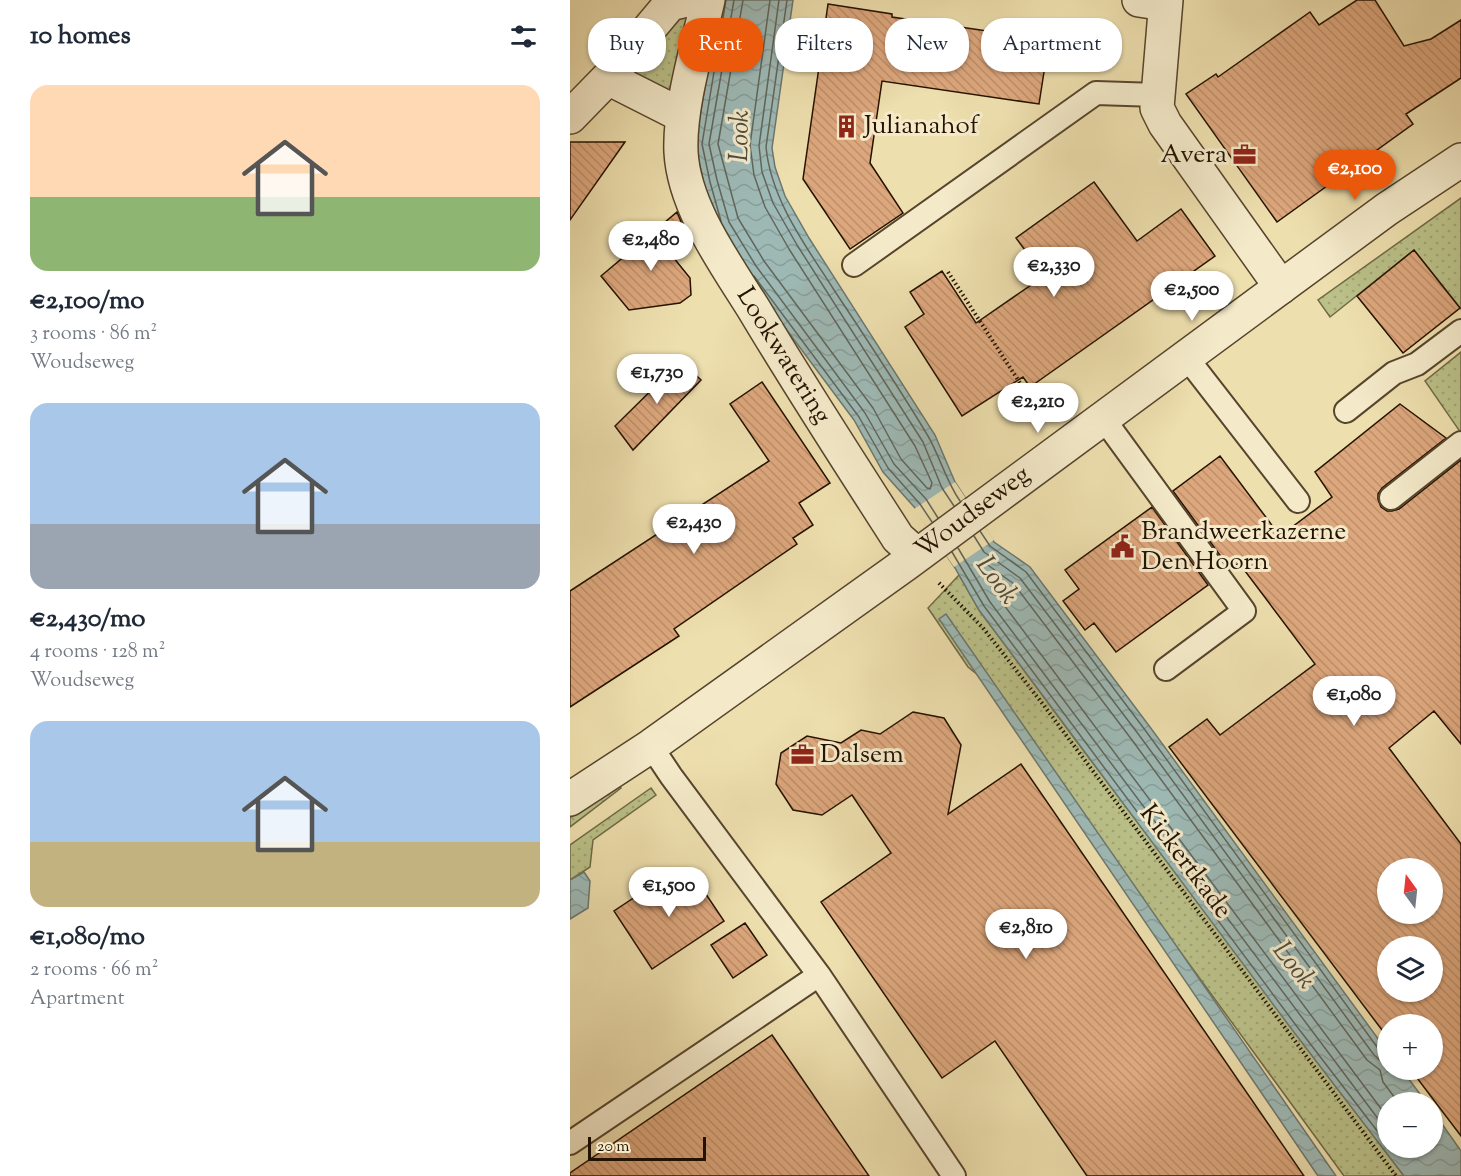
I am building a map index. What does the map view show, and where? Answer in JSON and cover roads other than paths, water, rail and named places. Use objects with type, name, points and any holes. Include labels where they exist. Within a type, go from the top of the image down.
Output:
[{"type":"street","points":[[570,117],[608,78],[670,4],[687,0]]},
{"type":"street","points":[[692,0],[708,0]]},
{"type":"street","name":"Lookwatering","points":[[708,0],[683,116],[681,153],[688,186],[700,220],[784,360],[898,538],[929,558]]},
{"type":"street","points":[[1157,1],[1157,108],[1164,124],[1281,287]]},
{"type":"street","points":[[608,78],[683,116]]},
{"type":"street","name":"Woudseweg","points":[[570,799],[929,558],[975,512],[1387,209],[1461,160]]},
{"type":"lane","points":[[854,265],[1096,93],[1158,95]]},
{"type":"lane","points":[[1346,411],[1394,373],[1417,364],[1461,331]]},
{"type":"lane","points":[[1187,358],[1298,501]]},
{"type":"lane","points":[[1103,418],[1244,611],[1166,669]]},
{"type":"lane","points":[[1391,498],[1461,443]]},
{"type":"lane","points":[[651,746],[670,776],[819,975],[954,1176]]},
{"type":"lane","points":[[570,1143],[819,975]]},
{"type":"water","name":"Look","points":[[720,0],[793,0],[790,18],[775,18],[775,72],[783,72],[772,148],[775,167],[785,196],[809,238],[935,435],[955,482],[994,542],[1030,567],[1377,1037],[1377,1080],[1410,1080],[1418,1092],[1377,1092],[1377,1141],[979,610],[955,568],[915,508],[883,472],[854,420],[745,274],[717,228],[695,144],[708,72],[763,72],[763,18],[717,18]]},
{"type":"water","points":[[946,614],[1336,1176],[1318,1176],[939,619]]},
{"type":"water","points":[[584,872],[590,881],[588,908],[570,919],[570,880]]},
{"type":"water","points":[[1443,1125],[1461,1151],[1461,1176],[1404,1176],[1390,1158],[1443,1158]]},
{"type":"place","name":"Julianahof","points":[[846,126]]},
{"type":"place","name":"Avera","points":[[1245,155]]},
{"type":"place","name":"Brandweerkazerne Den Hoorn","points":[[1123,547]]},
{"type":"place","name":"Dalsem","points":[[802,755]]}]
